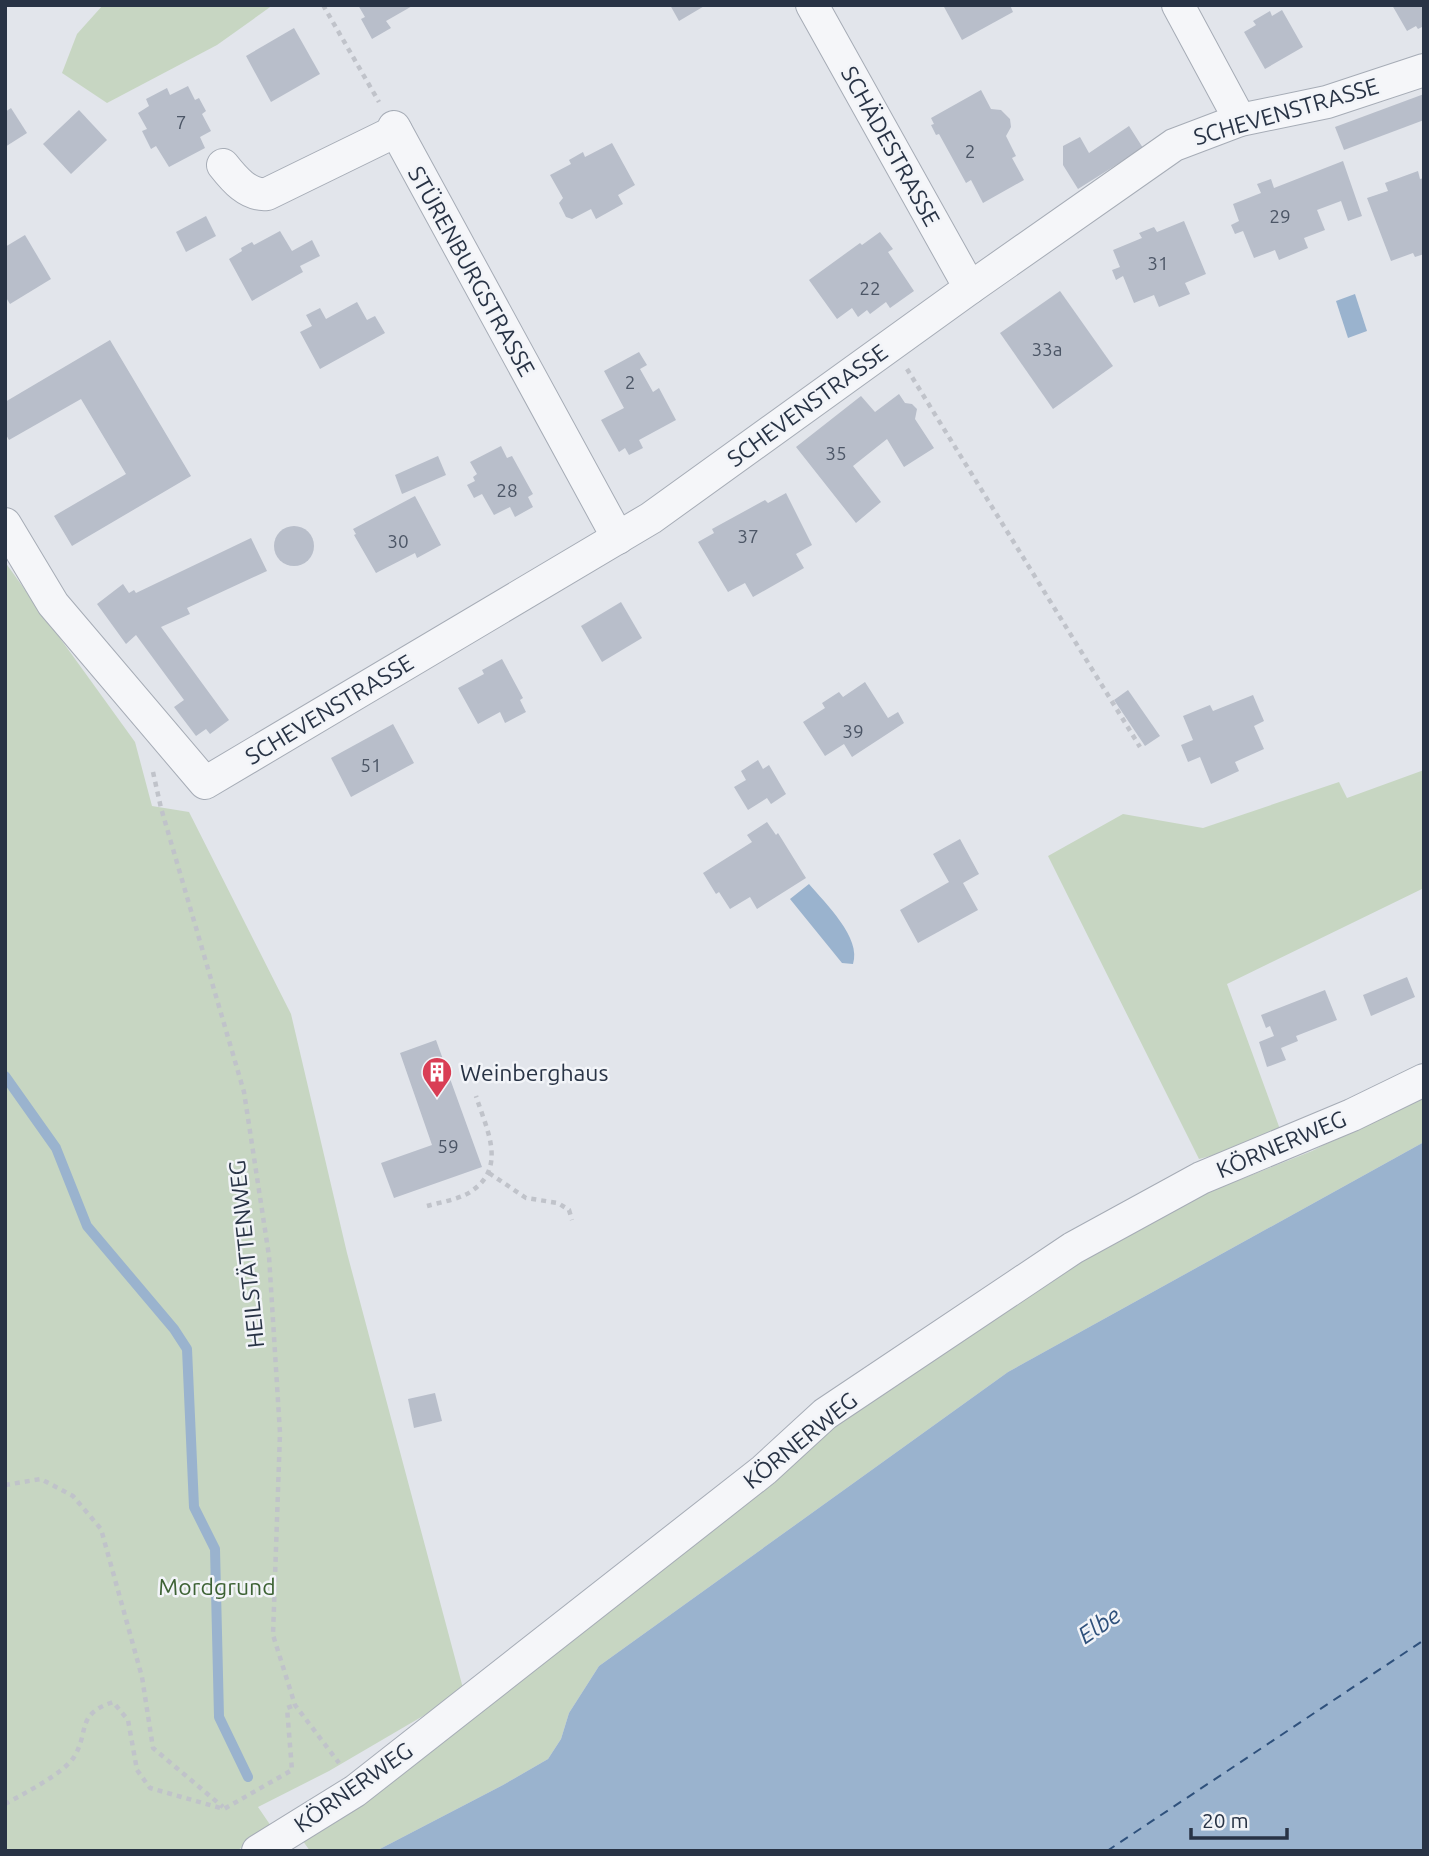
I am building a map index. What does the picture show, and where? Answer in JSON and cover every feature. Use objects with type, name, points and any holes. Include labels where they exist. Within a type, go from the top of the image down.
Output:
[{"type":"street","name":"SCHÄDESTRASSE","points":[[812,5],[970,288]]},
{"type":"street","points":[[1178,5],[1240,120]]},
{"type":"street","name":"SCHEVENSTRASSE","points":[[5,524],[53,604],[205,783],[651,519],[891,344],[1174,145],[1240,120],[1327,102],[1424,70]]},
{"type":"street","points":[[223,165],[242,186],[260,195],[267,194],[395,129]]},
{"type":"street","name":"STÜRENBURGSTRASSE","points":[[395,129],[618,538]]},
{"type":"street","name":"KÖRNERWEG","points":[[258,1851],[355,1791],[755,1477],[825,1414],[1073,1248],[1201,1178],[1352,1115],[1424,1080]]},
{"type":"path","points":[[323,5],[395,129]]},
{"type":"path","points":[[891,344],[1140,747]]},
{"type":"path","name":"HEILSTÄTTENWEG","points":[[153,770],[161,808],[244,1092],[269,1256],[280,1433],[273,1635],[295,1705],[340,1765],[355,1791]]},
{"type":"path","points":[[427,1206],[473,1191],[489,1173],[494,1155],[476,1096]]},
{"type":"path","points":[[489,1173],[526,1198],[558,1203],[569,1210],[572,1220]]},
{"type":"path","points":[[5,1485],[41,1479],[74,1496],[102,1529],[142,1677],[153,1748],[224,1808]]},
{"type":"path","points":[[5,1804],[42,1783],[73,1758],[89,1715],[99,1707],[113,1702],[128,1720],[137,1770],[150,1788],[224,1808],[292,1770],[287,1708],[295,1705]]},
{"type":"green space","points":[[103,5],[273,5],[217,45],[107,103],[62,73],[77,34]]},
{"type":"green space","name":"Mordgrund","points":[[5,562],[135,742],[152,806],[189,812],[291,1014],[347,1253],[464,1692],[329,1771],[258,1807],[273,1829],[236,1851],[5,1851]]},
{"type":"green space","points":[[1424,770],[1424,888],[1227,984],[1281,1132],[1237,1149],[1199,1159],[1048,856],[1123,814],[1203,828],[1339,782],[1347,798]]},
{"type":"green space","points":[[1424,1094],[1424,1142],[1008,1372],[599,1666],[569,1713],[561,1739],[548,1759],[376,1851],[310,1851],[298,1834],[830,1422],[1078,1258],[1212,1186],[1239,1180],[1312,1151]]},
{"type":"water","points":[[1355,294],[1367,331],[1348,338],[1336,301]]},
{"type":"water","points":[[809,884],[847,932],[852,943],[853,964],[842,963],[790,899]]},
{"type":"water","name":"Elbe","points":[[1424,1142],[1424,1851],[376,1851],[548,1759],[561,1739],[569,1713],[599,1666],[1008,1372]]},
{"type":"building","points":[[358,5],[414,5],[386,21],[391,28],[372,39],[361,19],[365,17]]},
{"type":"building","points":[[670,5],[706,5],[679,21]]},
{"type":"building","points":[[943,5],[1010,5],[1013,12],[962,40]]},
{"type":"building","points":[[1392,5],[1424,5],[1424,26],[1418,29],[1416,26],[1407,31]]},
{"type":"building","points":[[1282,10],[1303,47],[1265,69],[1244,32],[1256,25],[1253,21],[1270,11],[1272,16]]},
{"type":"building","points":[[294,28],[320,74],[271,102],[246,56]]},
{"type":"building","points":[[188,86],[195,100],[199,98],[206,111],[202,114],[211,131],[200,137],[205,148],[169,167],[156,146],[151,149],[142,131],[147,129],[138,113],[149,106],[146,99],[167,88],[170,95]]},
{"type":"building","points":[[981,90],[991,109],[1001,110],[1010,119],[1011,127],[1006,136],[1016,156],[1012,158],[1024,180],[983,203],[971,180],[966,183],[939,134],[936,135],[931,125],[934,124],[931,118]]},
{"type":"building","points":[[1424,94],[1424,120],[1344,150],[1335,127]]},
{"type":"building","points":[[11,108],[27,133],[5,147],[5,112]]},
{"type":"building","points":[[79,110],[107,140],[71,174],[43,144]]},
{"type":"building","points":[[1129,126],[1143,148],[1078,189],[1063,165],[1063,146],[1080,137],[1089,153]]},
{"type":"building","points":[[612,143],[635,185],[618,195],[623,204],[596,219],[591,209],[572,219],[566,217],[559,203],[563,198],[550,175],[571,164],[569,160],[583,152],[585,157]]},
{"type":"building","points":[[1343,161],[1362,216],[1348,221],[1341,201],[1317,210],[1325,230],[1304,238],[1308,248],[1279,260],[1275,250],[1254,258],[1243,231],[1235,234],[1231,225],[1239,221],[1233,204],[1261,193],[1257,184],[1271,179],[1274,188]]},
{"type":"building","points":[[1418,171],[1420,179],[1424,178],[1424,254],[1415,257],[1413,253],[1391,261],[1367,198],[1388,191],[1385,183]]},
{"type":"building","points":[[206,216],[216,236],[186,252],[176,232]]},
{"type":"building","points":[[1184,221],[1206,274],[1185,283],[1190,294],[1159,307],[1154,295],[1134,303],[1123,276],[1116,280],[1112,270],[1120,267],[1113,250],[1142,238],[1139,233],[1154,227],[1157,232]]},
{"type":"building","points":[[280,231],[292,251],[312,240],[320,256],[300,266],[303,272],[252,301],[229,259],[242,251],[241,248],[252,242],[254,245]]},
{"type":"building","points":[[880,232],[893,249],[888,252],[914,291],[890,308],[886,302],[870,314],[867,310],[858,317],[852,308],[837,319],[809,280]]},
{"type":"building","points":[[25,235],[51,279],[10,304],[5,296],[5,247]]},
{"type":"building","points":[[1060,291],[1113,366],[1053,409],[1000,333]]},
{"type":"building","points":[[357,302],[367,320],[375,316],[385,333],[320,369],[300,332],[312,326],[306,315],[320,308],[326,319]]},
{"type":"building","points":[[110,340],[191,476],[72,546],[54,516],[126,474],[81,399],[9,440],[5,433],[5,402]]},
{"type":"building","points":[[639,352],[647,365],[640,369],[653,392],[659,388],[676,420],[639,440],[643,448],[629,455],[625,448],[619,452],[601,420],[624,408],[604,371]]},
{"type":"building","points":[[899,394],[905,403],[912,404],[917,409],[915,419],[934,448],[904,467],[887,439],[853,466],[881,502],[856,523],[796,447],[861,396],[875,412]]},
{"type":"building","points":[[501,446],[507,458],[512,456],[533,494],[528,497],[533,507],[515,517],[510,507],[494,515],[482,494],[474,498],[467,485],[475,481],[473,477],[477,474],[470,462]]},
{"type":"building","points":[[438,456],[446,475],[402,494],[395,475]]},
{"type":"building","points":[[786,493],[812,545],[796,554],[804,568],[753,597],[745,583],[728,592],[698,542],[714,533],[712,529],[765,500],[768,503]]},
{"type":"building","points":[[415,496],[441,545],[417,558],[415,553],[376,573],[353,529]]},
{"type":"building","points":[[294,526],[302,527],[308,532],[313,538],[313,554],[308,560],[302,565],[294,566],[286,565],[280,560],[275,554],[274,546],[275,538],[280,532],[286,527]]},
{"type":"building","points":[[251,538],[267,571],[187,608],[190,614],[161,627],[229,720],[210,734],[206,729],[196,736],[174,707],[184,700],[136,635],[126,644],[97,604],[123,584],[129,593],[134,590],[136,593]]},
{"type":"building","points":[[621,602],[642,638],[602,662],[581,626]]},
{"type":"building","points":[[502,659],[523,698],[520,700],[526,712],[505,723],[500,712],[478,724],[458,688],[484,674],[482,670]]},
{"type":"building","points":[[865,682],[888,718],[898,712],[904,723],[852,757],[844,744],[825,756],[803,722],[825,708],[822,703],[839,692],[843,697]]},
{"type":"building","points":[[1128,690],[1160,736],[1145,746],[1114,700]]},
{"type":"building","points":[[1253,695],[1264,721],[1254,726],[1264,749],[1235,762],[1239,771],[1211,784],[1200,757],[1188,762],[1181,745],[1193,740],[1183,716],[1210,705],[1213,711]]},
{"type":"building","points":[[393,724],[414,763],[351,797],[331,758]]},
{"type":"building","points":[[758,760],[763,769],[769,765],[786,794],[771,804],[767,798],[748,810],[734,787],[746,780],[741,771]]},
{"type":"building","points":[[767,822],[776,835],[778,833],[806,878],[757,909],[750,897],[730,909],[719,892],[716,894],[703,873],[752,842],[747,835]]},
{"type":"building","points":[[960,839],[979,874],[963,883],[978,910],[918,943],[900,910],[949,882],[933,854]]},
{"type":"building","points":[[1407,977],[1415,997],[1371,1016],[1363,995]]},
{"type":"building","points":[[1325,990],[1337,1020],[1296,1036],[1298,1041],[1281,1048],[1286,1060],[1267,1067],[1259,1042],[1274,1036],[1270,1026],[1266,1028],[1261,1015]]},
{"type":"building","name":"Weinberghaus","points":[[436,1040],[482,1167],[394,1198],[381,1163],[432,1145],[400,1053]]},
{"type":"building","points":[[435,1393],[442,1421],[414,1428],[408,1399]]},
{"type":"waterway","points":[[5,1076],[56,1148],[87,1226],[174,1329],[187,1349],[194,1507],[215,1549],[219,1717],[248,1777]]},
{"type":"ferry route","points":[[1107,1851],[1424,1640]]},
{"type":"place","name":"Weinberghaus","points":[[437,1099]]}]
